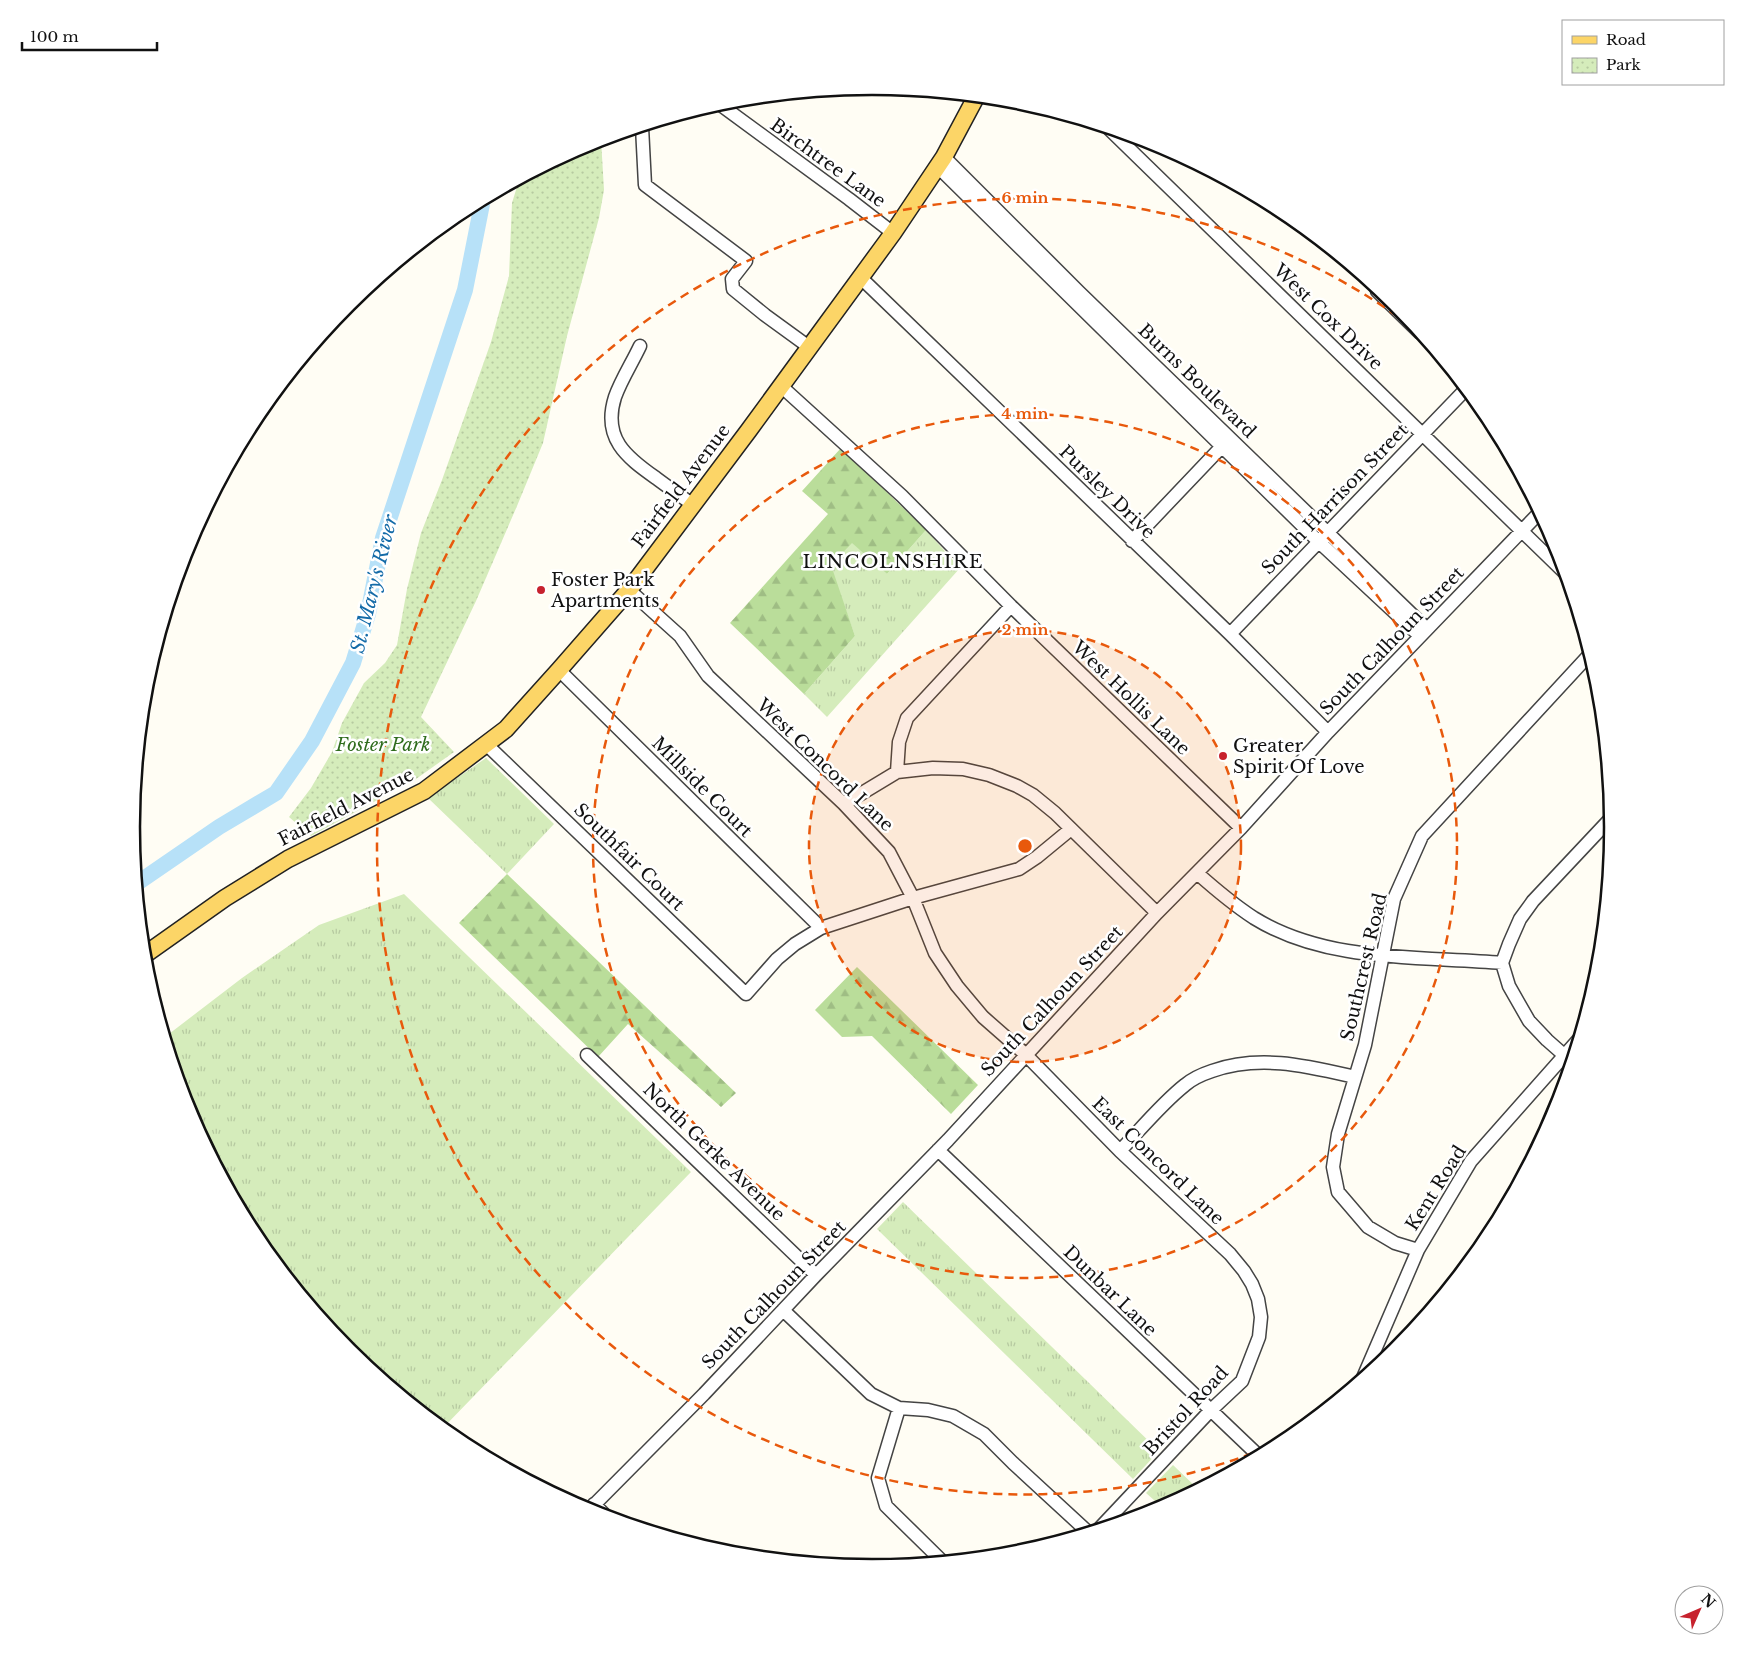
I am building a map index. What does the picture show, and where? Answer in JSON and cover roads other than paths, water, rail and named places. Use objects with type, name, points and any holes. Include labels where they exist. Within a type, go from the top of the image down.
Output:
[{"type":"main road","name":"Fairfield Avenue","points":[[151,951],[225,898],[288,859],[424,791],[506,729],[629,590],[693,505],[892,233],[941,162],[973,102]]},
{"type":"street","name":"Birchtree Lane","points":[[727,110],[892,233]]},
{"type":"street","points":[[642,132],[644,185],[746,261],[732,279],[733,289],[809,348]]},
{"type":"street","name":"West Cox Drive","points":[[1119,138],[1555,563]]},
{"type":"street","name":"Burns Boulevard","points":[[941,162],[1071,300],[1226,442],[1423,632]]},
{"type":"street","name":"Pursley Drive","points":[[860,277],[1230,634],[1328,732]]},
{"type":"street","points":[[640,346],[616,396],[612,414],[614,435],[631,460],[693,505]]},
{"type":"street","name":"West Hollis Lane","points":[[781,386],[902,496],[1011,606],[1240,828]]},
{"type":"street","name":"South Harrison Street","points":[[1230,634],[1322,536],[1461,394]]},
{"type":"street","points":[[1132,541],[1226,442]]},
{"type":"street","name":"South Calhoun Street","points":[[593,1505],[704,1394],[816,1275],[938,1150],[1157,913],[1240,828],[1423,632],[1535,517]]},
{"type":"street","name":"West Concord Lane","points":[[629,590],[680,636],[708,676],[844,804],[889,852],[913,898],[935,953],[957,986],[983,1017],[1025,1054]]},
{"type":"street","points":[[897,772],[899,742],[907,718],[1011,606]]},
{"type":"street","name":"Southcrest Road","points":[[1418,1250],[1395,1243],[1368,1228],[1338,1192],[1333,1167],[1338,1134],[1365,1045],[1394,900],[1422,836],[1585,660]]},
{"type":"street","name":"Millside Court","points":[[559,670],[820,928]]},
{"type":"street","name":"Southfair Court","points":[[487,745],[746,994],[778,959],[795,944],[820,928]]},
{"type":"street","points":[[844,804],[897,772],[933,768],[963,769],[989,775],[1017,786],[1033,795],[1071,829],[1157,913]]},
{"type":"street","points":[[1564,1055],[1529,1021],[1509,986],[1502,963],[1508,944],[1524,913],[1604,826]]},
{"type":"street","points":[[820,928],[913,898],[1019,869],[1037,858],[1071,829]]},
{"type":"street","points":[[1197,873],[1236,906],[1254,918],[1274,929],[1312,943],[1338,949],[1383,955],[1502,963]]},
{"type":"street","name":"Kent Road","points":[[1368,1366],[1418,1250],[1471,1161],[1571,1048]]},
{"type":"street","name":"East Concord Lane","points":[[1025,1054],[1120,1151],[1230,1254],[1244,1271],[1258,1298]]},
{"type":"street","name":"North Gerke Avenue","points":[[587,1055],[816,1275]]},
{"type":"street","points":[[1120,1151],[1186,1084],[1204,1074],[1225,1067],[1242,1063],[1269,1062],[1302,1065],[1355,1076]]},
{"type":"street","name":"Dunbar Lane","points":[[938,1150],[1254,1452]]},
{"type":"street","name":"Bristol Road","points":[[1106,1521],[1210,1411],[1242,1382],[1259,1337],[1261,1317],[1258,1298]]},
{"type":"street","points":[[783,1310],[871,1394],[899,1408],[928,1410],[953,1416],[984,1434],[1084,1528]]},
{"type":"street","points":[[899,1408],[878,1478],[886,1506],[937,1557]]},
{"type":"waterway","name":"St. Mary's River","points":[[142,880],[219,827],[276,793],[312,741],[353,663],[368,614],[383,538],[465,290],[481,208]]},
{"type":"place","name":"Foster Park Apartments","points":[[541,590]]},
{"type":"place","name":"Greater Spirit Of Love","points":[[1223,756]]},
{"type":"district","name":"LINCOLNSHIRE","points":[[893,561]]},
{"type":"park label","name":"Foster Park","points":[[383,745]]}]
